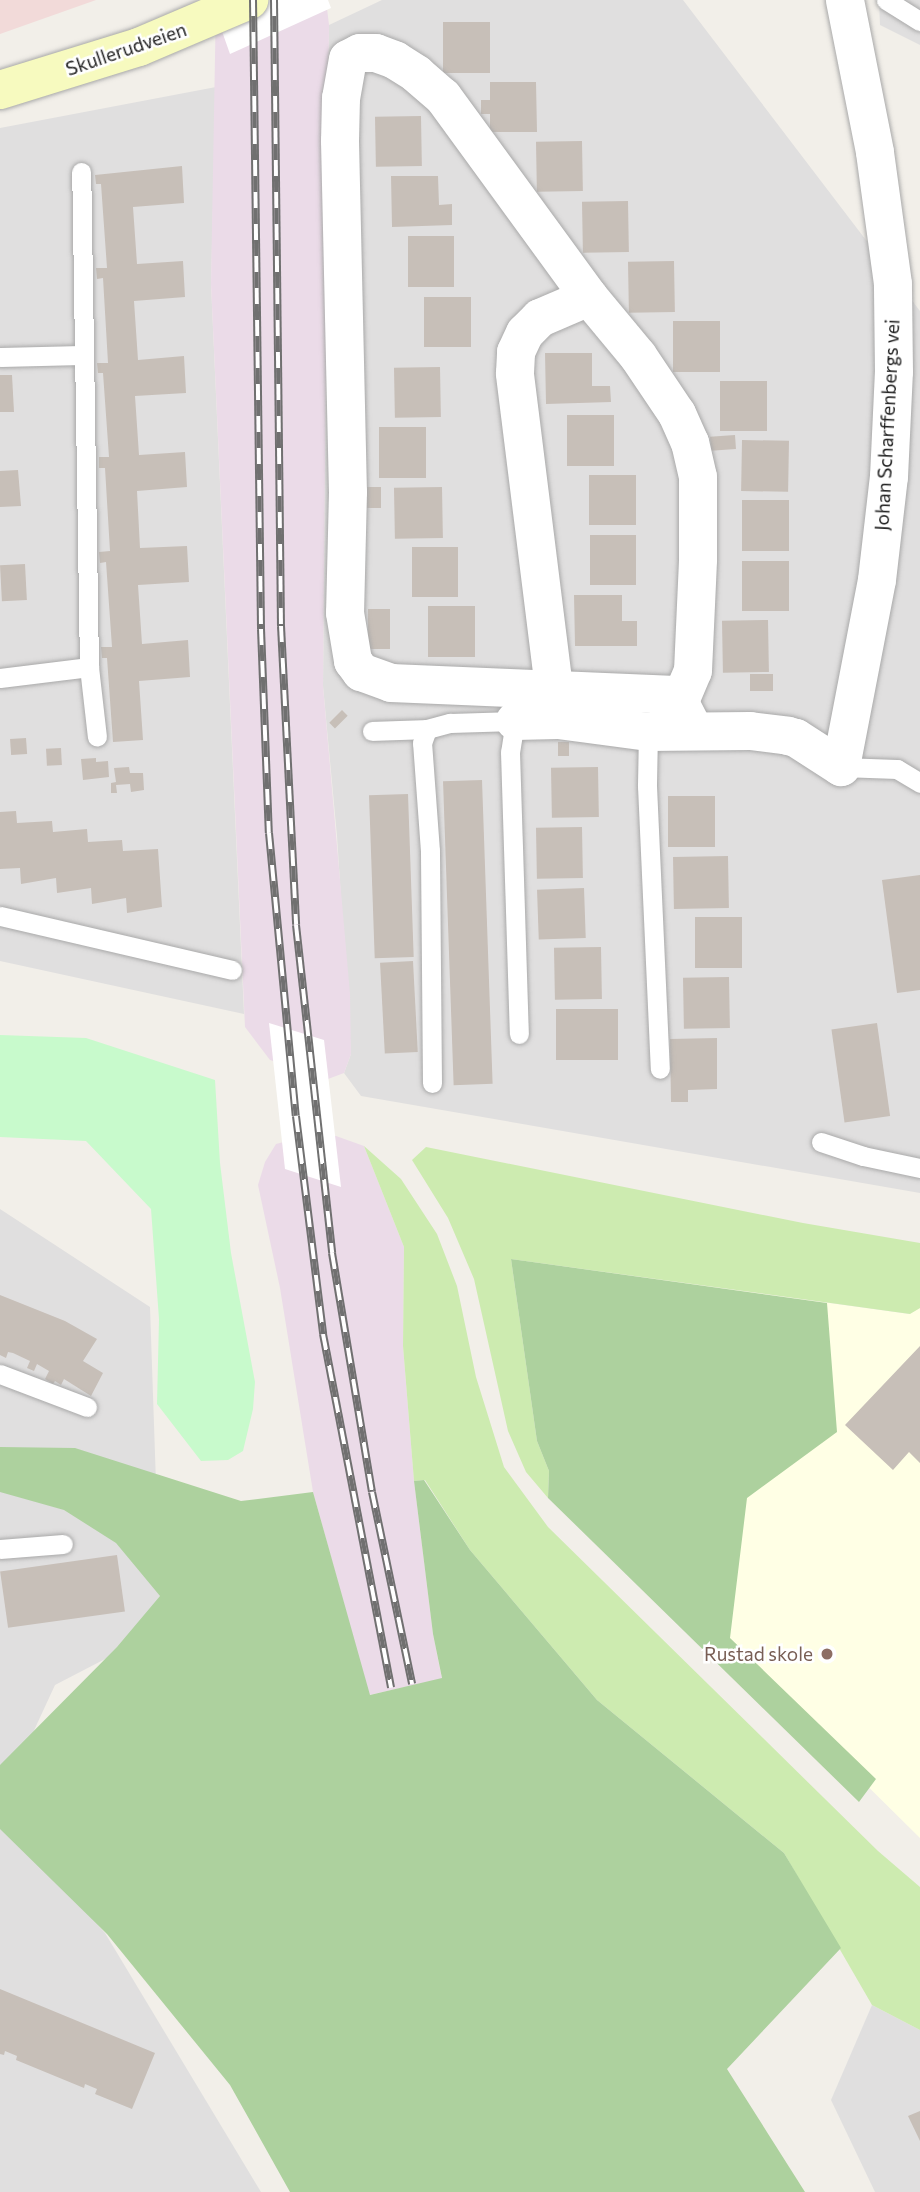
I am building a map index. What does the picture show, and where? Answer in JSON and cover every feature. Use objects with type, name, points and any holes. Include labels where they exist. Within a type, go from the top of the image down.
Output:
[{"type":"main road","name":"Skullerudveien","points":[[0,90],[139,47],[240,4]]},
{"type":"street","name":"Johan Scharffenbergs vei","points":[[841,766],[877,580],[889,477],[894,372],[893,284],[888,245],[875,152],[845,0]]},
{"type":"street","points":[[360,53],[376,53],[395,60],[418,74],[443,97],[589,297],[638,356],[677,414],[690,443],[695,466],[698,559],[693,671],[687,714],[676,695],[391,683],[362,672],[349,648],[345,613],[348,492],[340,141],[341,98],[348,60],[360,53]]},
{"type":"street","points":[[554,688],[515,373],[516,352],[525,333],[540,318],[589,297]]},
{"type":"street","points":[[515,721],[558,720],[648,732],[687,714],[750,731],[796,737],[841,766]]},
{"type":"lane","points":[[886,0],[920,21]]},
{"type":"lane","points":[[81,172],[89,667],[97,737]]},
{"type":"lane","points":[[0,358],[82,355]]},
{"type":"lane","points":[[0,678],[89,667]]},
{"type":"lane","points":[[372,731],[427,729],[450,723],[515,721],[510,752],[519,1034]]},
{"type":"lane","points":[[427,729],[422,743],[430,851],[432,1083]]},
{"type":"lane","points":[[648,732],[647,786],[660,1069]]},
{"type":"lane","points":[[841,766],[897,769],[920,783]]},
{"type":"lane","points":[[0,916],[232,970]]},
{"type":"lane","points":[[821,1142],[863,1156],[920,1168]]},
{"type":"lane","points":[[0,1374],[87,1407]]},
{"type":"lane","points":[[0,1549],[63,1544]]},
{"type":"shaded area","points":[[0,0],[96,0],[0,34]]},
{"type":"shaded area","points":[[216,0],[326,0],[329,25],[323,686],[350,994],[351,1054],[344,1073],[328,1079],[270,1060],[245,1027],[211,284]]},
{"type":"shaded area","points":[[382,0],[683,0],[920,311],[920,1193],[361,1096],[344,1073],[351,1054],[337,836],[323,686],[329,25]]},
{"type":"shaded area","points":[[879,0],[920,0],[920,45],[880,25]]},
{"type":"shaded area","points":[[216,87],[211,284],[244,1014],[0,961],[0,128]]},
{"type":"shaded area","points":[[336,1136],[364,1146],[404,1247],[403,1346],[414,1481],[433,1634],[442,1679],[369,1695],[313,1492],[280,1288],[258,1185],[265,1162],[276,1144],[303,1137]]},
{"type":"shaded area","points":[[0,1209],[150,1307],[161,1630],[55,1685],[0,1804]]},
{"type":"shaded area","name":"Rustad skole","points":[[511,1259],[909,1314],[920,1308],[920,1838],[549,1471]]},
{"type":"shaded area","points":[[0,1813],[105,1933],[261,2192],[0,2192]]},
{"type":"shaded area","points":[[872,2005],[920,2030],[920,2192],[875,2192],[831,2100]]},
{"type":"green space","points":[[0,1035],[86,1038],[215,1080],[220,1163],[231,1253],[255,1382],[253,1409],[243,1451],[228,1460],[201,1461],[157,1404],[159,1319],[151,1209],[86,1141],[0,1137]]},
{"type":"green space","points":[[364,1146],[401,1179],[437,1234],[457,1286],[476,1377],[504,1467],[548,1527],[878,1851],[920,1887],[920,2030],[872,2005],[784,1853],[597,1700],[470,1550],[425,1480],[414,1481],[403,1346],[404,1247]]},
{"type":"green space","points":[[426,1147],[803,1223],[920,1243],[920,1308],[910,1314],[511,1259],[537,1441],[549,1471],[548,1498],[526,1472],[508,1431],[474,1279],[448,1218],[412,1160]]},
{"type":"green space","points":[[511,1259],[827,1303],[837,1432],[747,1498],[730,1638],[876,1779],[859,1802],[548,1498],[549,1471],[537,1441]]},
{"type":"green space","points":[[0,1447],[75,1448],[241,1501],[313,1492],[370,1695],[442,1678],[433,1634],[414,1481],[424,1480],[470,1550],[597,1700],[784,1853],[841,1948],[727,2069],[805,2192],[290,2192],[230,2085],[107,1934],[0,1829],[0,1765],[117,1647],[160,1596],[116,1543],[64,1510],[0,1492]]},
{"type":"pier","points":[[211,0],[328,0],[331,8],[230,54]]},
{"type":"pier","points":[[269,1023],[324,1040],[341,1187],[285,1169]]},
{"type":"building","points":[[443,22],[490,22],[490,73],[443,73]]},
{"type":"building","points":[[490,82],[536,82],[537,132],[490,132],[490,114],[481,114],[481,100],[490,100]]},
{"type":"building","points":[[421,116],[422,166],[376,167],[375,117]]},
{"type":"building","points":[[582,141],[583,191],[537,192],[536,142]]},
{"type":"building","points":[[182,166],[184,203],[133,207],[137,264],[183,261],[185,297],[134,301],[138,360],[184,356],[186,393],[135,396],[139,455],[185,452],[187,487],[137,491],[140,548],[187,546],[189,582],[138,585],[142,644],[188,640],[190,677],[139,681],[143,740],[113,742],[107,658],[102,658],[101,647],[112,647],[106,562],[100,563],[99,552],[110,551],[105,468],[99,468],[99,457],[109,457],[103,373],[98,373],[97,363],[108,363],[103,278],[97,279],[96,268],[107,268],[101,184],[96,184],[95,175]]},
{"type":"building","points":[[391,176],[438,176],[439,205],[452,204],[452,225],[392,227]]},
{"type":"building","points":[[628,201],[629,252],[583,253],[582,202]]},
{"type":"building","points":[[408,236],[454,236],[454,287],[408,287]]},
{"type":"building","points":[[674,261],[675,312],[629,313],[628,262]]},
{"type":"building","points":[[424,297],[471,297],[471,347],[424,347]]},
{"type":"building","points":[[673,321],[720,321],[720,372],[673,372]]},
{"type":"building","points":[[545,353],[592,353],[592,386],[610,386],[611,402],[546,404]]},
{"type":"building","points":[[440,367],[441,417],[395,418],[394,368]]},
{"type":"building","points":[[0,375],[12,375],[14,412],[0,412]]},
{"type":"building","points":[[720,381],[767,381],[767,431],[720,431]]},
{"type":"building","points":[[567,415],[614,415],[614,466],[567,466]]},
{"type":"building","points":[[379,427],[426,427],[426,478],[379,478]]},
{"type":"building","points":[[735,435],[736,449],[711,451],[710,437]]},
{"type":"building","points":[[742,440],[789,441],[788,492],[741,491]]},
{"type":"building","points":[[18,470],[21,506],[0,507],[0,471]]},
{"type":"building","points":[[589,475],[636,475],[636,525],[589,525]]},
{"type":"building","points":[[363,487],[381,487],[381,508],[363,508]]},
{"type":"building","points":[[442,487],[443,538],[395,539],[394,488]]},
{"type":"building","points":[[742,500],[789,500],[789,551],[742,551]]},
{"type":"building","points":[[590,535],[636,535],[636,585],[590,585]]},
{"type":"building","points":[[412,547],[458,547],[458,597],[412,597]]},
{"type":"building","points":[[742,561],[789,561],[789,611],[742,611]]},
{"type":"building","points":[[25,564],[27,600],[2,601],[0,565]]},
{"type":"building","points":[[574,595],[622,595],[622,621],[637,621],[637,646],[575,646]]},
{"type":"building","points":[[428,606],[475,606],[475,657],[428,657]]},
{"type":"building","points":[[368,609],[390,609],[390,649],[368,649]]},
{"type":"building","points":[[768,620],[769,672],[723,673],[722,621]]},
{"type":"building","points":[[750,674],[773,674],[773,691],[750,691]]},
{"type":"building","points":[[342,710],[348,716],[335,728],[329,723]]},
{"type":"building","points":[[26,738],[27,754],[11,755],[10,739]]},
{"type":"building","points":[[558,742],[569,742],[569,756],[558,756]]},
{"type":"building","points":[[61,748],[62,765],[47,766],[46,749]]},
{"type":"building","points":[[96,758],[96,762],[108,761],[109,777],[83,780],[81,759]]},
{"type":"building","points":[[129,767],[130,773],[143,773],[144,790],[131,792],[130,784],[116,785],[117,793],[111,793],[111,783],[116,782],[114,768]]},
{"type":"building","points":[[598,767],[599,817],[552,818],[551,768]]},
{"type":"building","points":[[482,780],[493,1084],[454,1085],[443,781]]},
{"type":"building","points":[[408,794],[414,957],[375,958],[369,795]]},
{"type":"building","points":[[668,796],[715,796],[715,847],[668,847]]},
{"type":"building","points":[[16,811],[17,823],[52,821],[53,832],[87,829],[88,842],[122,840],[123,851],[158,849],[162,907],[127,913],[126,898],[92,904],[91,888],[57,893],[56,878],[21,884],[20,868],[0,869],[0,812]]},
{"type":"building","points":[[582,827],[583,878],[537,879],[536,828]]},
{"type":"building","points":[[728,856],[729,908],[674,909],[673,857]]},
{"type":"building","points":[[920,875],[920,990],[897,993],[882,880]]},
{"type":"building","points":[[584,888],[586,938],[539,940],[537,890]]},
{"type":"building","points":[[695,917],[742,917],[742,968],[695,968]]},
{"type":"building","points":[[601,947],[602,999],[555,1000],[554,948]]},
{"type":"building","points":[[413,961],[418,1052],[385,1054],[380,963]]},
{"type":"building","points":[[729,977],[730,1028],[684,1029],[683,978]]},
{"type":"building","points":[[556,1009],[618,1009],[618,1060],[556,1060]]},
{"type":"building","points":[[877,1023],[890,1116],[845,1122],[831,1029]]},
{"type":"building","points":[[717,1038],[717,1089],[688,1090],[688,1102],[671,1102],[670,1039]]},
{"type":"building","points":[[0,1295],[65,1321],[97,1339],[83,1361],[103,1373],[91,1396],[64,1379],[61,1385],[55,1381],[53,1384],[45,1379],[49,1371],[37,1364],[34,1371],[27,1368],[30,1361],[13,1353],[8,1352],[6,1358],[0,1355]]},
{"type":"building","points":[[920,1346],[920,1463],[909,1452],[893,1470],[845,1425]]},
{"type":"building","points":[[117,1555],[125,1611],[8,1628],[0,1571]]},
{"type":"building","points":[[0,1989],[155,2053],[132,2109],[95,2094],[97,2089],[85,2084],[84,2088],[16,2060],[17,2056],[5,2051],[4,2055],[0,2054]]},
{"type":"building","points":[[920,2111],[920,2141],[908,2116]]},
{"type":"railway","points":[[253,0],[261,629],[269,833],[296,1116],[323,1334],[391,1688]]},
{"type":"railway","points":[[274,0],[281,626],[296,925],[332,1253],[372,1492],[412,1684]]},
{"type":"place","name":"Rustad skole","points":[[827,1654]]}]
